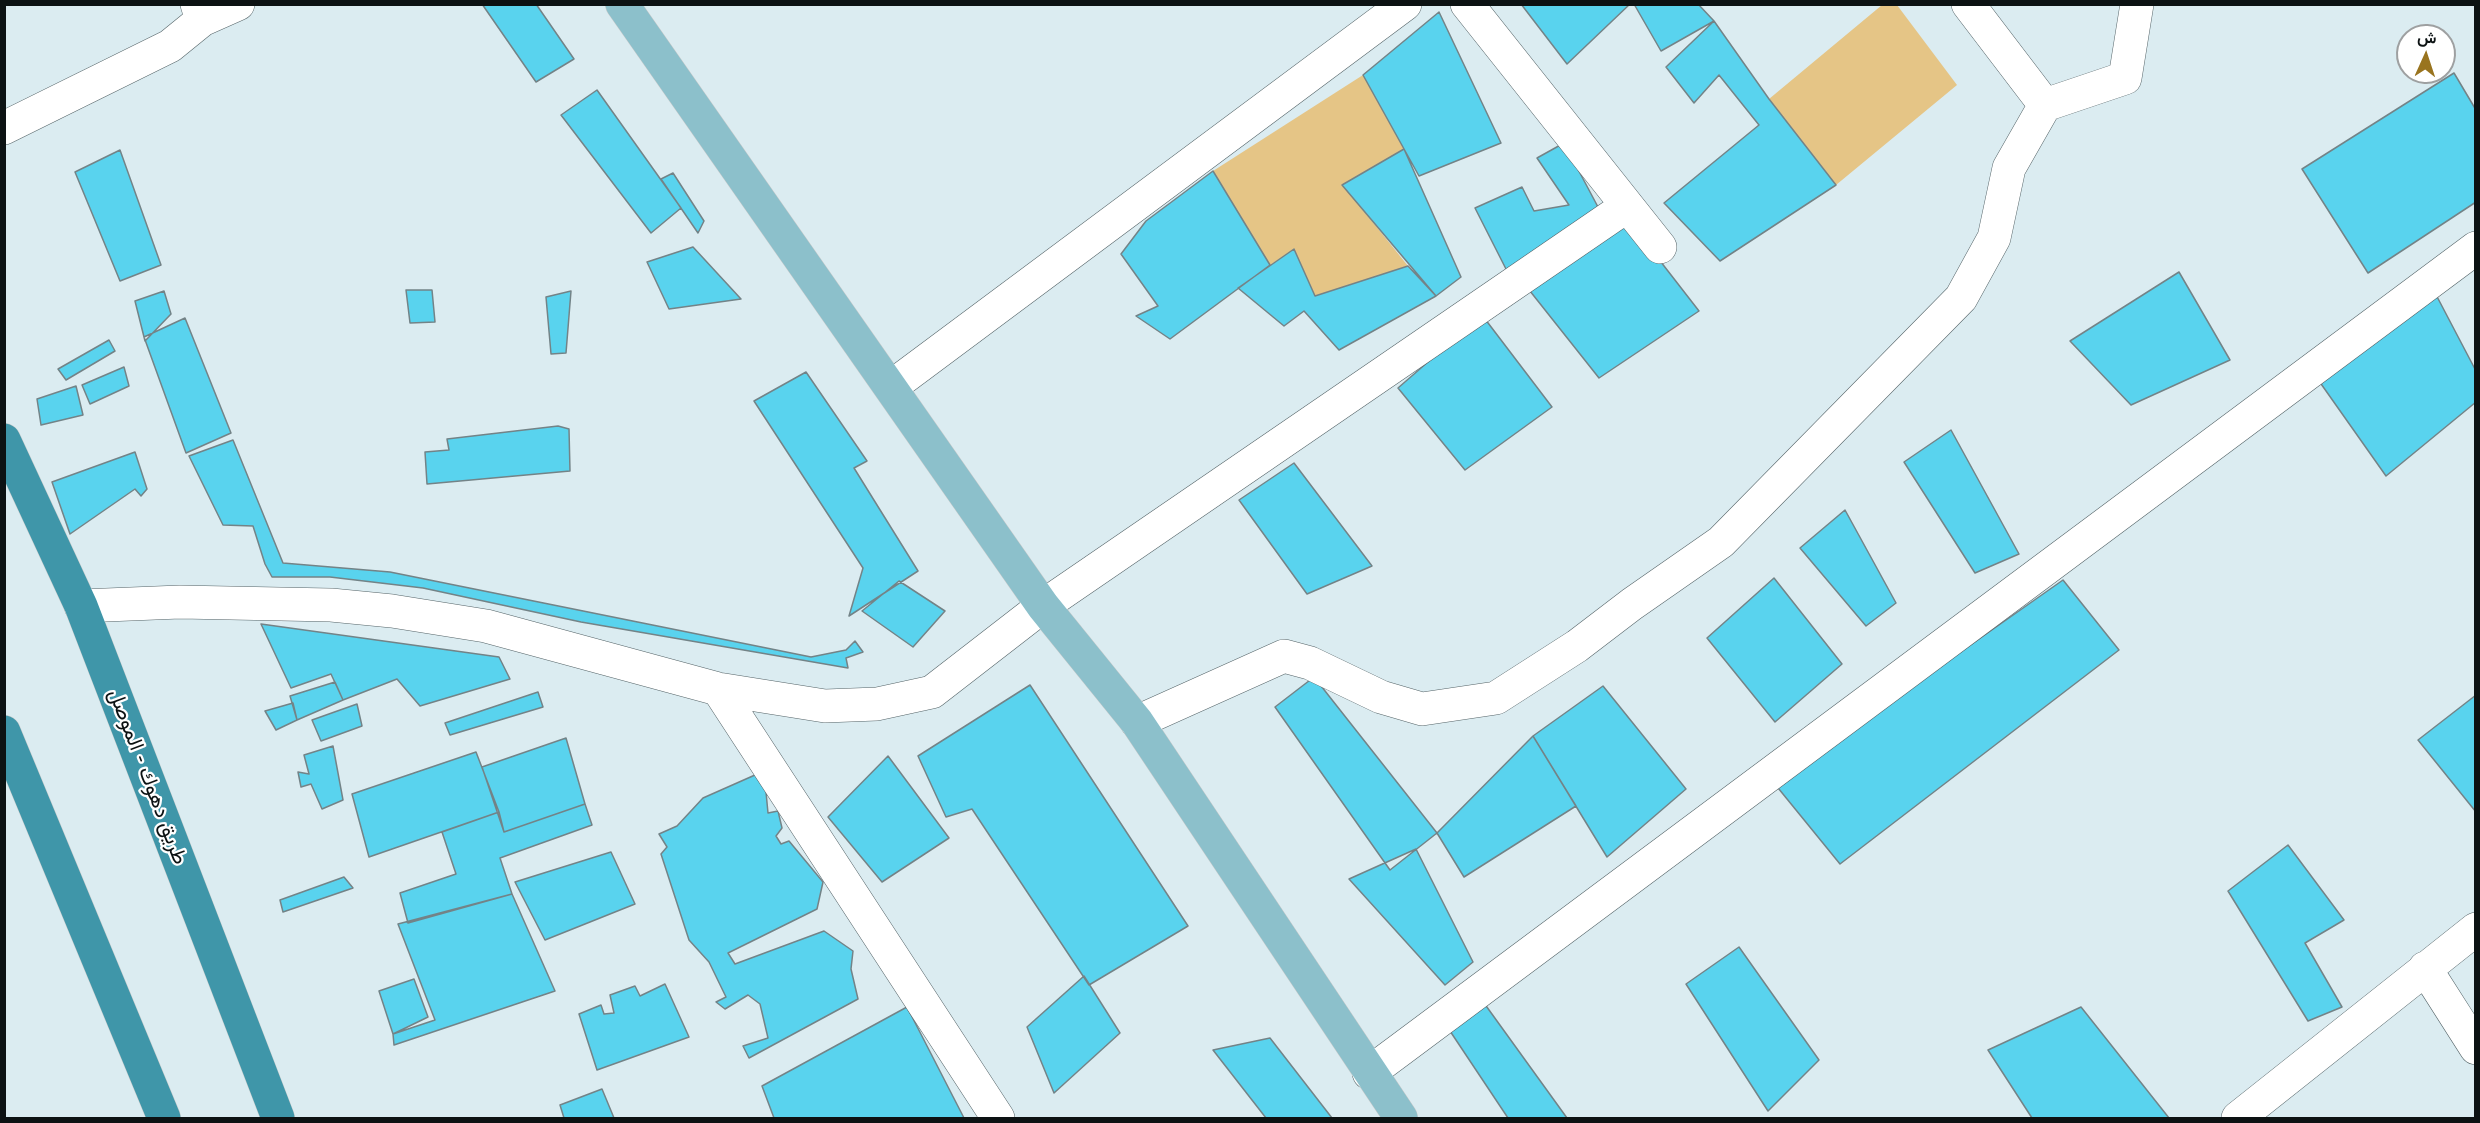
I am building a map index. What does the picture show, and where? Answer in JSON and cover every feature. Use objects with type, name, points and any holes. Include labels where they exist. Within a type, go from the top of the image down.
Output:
[{"type":"highway","name":"طريق دهوك - الموصل","points":[[4,440],[81,606],[278,1119]]},
{"type":"highway","points":[[4,732],[164,1119]]},
{"type":"main road","points":[[622,4],[1043,606],[1137,722],[1401,1119]]},
{"type":"street","points":[[4,128],[170,46],[200,12],[238,4]]},
{"type":"street","points":[[891,387],[1405,4]]},
{"type":"street","points":[[1467,4],[1660,247]]},
{"type":"street","points":[[1968,4],[2045,105]]},
{"type":"street","points":[[1137,722],[1284,657],[1310,663],[1382,697],[1422,709],[1496,698],[1577,646],[1632,604],[1721,542],[1961,298],[1994,238],[2009,168],[2045,105],[2125,78],[2137,4]]},
{"type":"street","points":[[81,606],[260,602],[331,605],[392,611],[486,626],[718,688],[825,706],[877,704],[932,692],[1043,606],[1627,206]]},
{"type":"street","points":[[1369,1073],[2475,248]]},
{"type":"street","points":[[718,688],[998,1119]]},
{"type":"street","points":[[2238,1119],[2475,929]]},
{"type":"street","points":[[2425,968],[2475,1048]]},
{"type":"shaded area","points":[[1882,5],[1897,5],[1957,85],[1836,185],[1769,99]]},
{"type":"shaded area","points":[[1363,75],[1404,149],[1343,185],[1408,266],[1315,296],[1294,250],[1270,265],[1213,171]]},
{"type":"building","points":[[482,4],[536,4],[574,59],[536,82]]},
{"type":"building","points":[[1521,4],[1630,4],[1567,64]]},
{"type":"building","points":[[1634,4],[1698,4],[1714,21],[1661,51]]},
{"type":"building","points":[[1439,12],[1501,143],[1419,176],[1363,75]]},
{"type":"building","points":[[1714,21],[1769,99],[1836,185],[1720,261],[1664,203],[1759,125],[1719,75],[1694,103],[1666,67]]},
{"type":"building","points":[[2456,76],[2476,110],[2476,202],[2368,273],[2302,169],[2437,84],[2456,84]]},
{"type":"building","points":[[597,90],[681,208],[651,233],[561,115]]},
{"type":"building","points":[[1564,143],[1598,207],[1507,271],[1475,208],[1522,187],[1534,211],[1569,205],[1537,158]]},
{"type":"building","points":[[1404,149],[1461,277],[1436,296],[1342,185]]},
{"type":"building","points":[[120,150],[161,265],[120,281],[75,172]]},
{"type":"building","points":[[1213,171],[1270,265],[1170,339],[1136,316],[1158,306],[1121,254],[1146,221]]},
{"type":"building","points":[[673,173],[704,221],[698,233],[661,179]]},
{"type":"building","points":[[1626,217],[1699,311],[1599,378],[1526,286]]},
{"type":"building","points":[[693,247],[741,299],[669,309],[647,262]]},
{"type":"building","points":[[1294,249],[1315,296],[1408,266],[1436,296],[1339,350],[1304,311],[1284,326],[1238,288]]},
{"type":"building","points":[[2179,272],[2230,360],[2131,405],[2070,341]]},
{"type":"building","points":[[2433,289],[2476,371],[2476,402],[2386,476],[2319,381]]},
{"type":"building","points":[[406,290],[432,290],[435,322],[410,323]]},
{"type":"building","points":[[164,291],[171,314],[145,341],[135,301]]},
{"type":"building","points":[[571,291],[566,353],[551,354],[546,297]]},
{"type":"building","points":[[1482,315],[1552,407],[1465,470],[1398,388]]},
{"type":"building","points":[[185,318],[231,433],[186,453],[144,337]]},
{"type":"building","points":[[109,340],[115,351],[66,380],[58,369]]},
{"type":"building","points":[[124,367],[129,386],[90,404],[82,385]]},
{"type":"building","points":[[806,372],[867,461],[854,468],[918,571],[849,616],[863,568],[754,401]]},
{"type":"building","points":[[76,386],[83,415],[41,425],[37,399]]},
{"type":"building","points":[[558,426],[569,429],[570,471],[427,484],[425,452],[449,450],[447,439]]},
{"type":"building","points":[[1951,430],[2019,554],[1975,573],[1904,462]]},
{"type":"building","points":[[233,440],[283,563],[390,572],[811,657],[846,650],[855,641],[863,652],[846,658],[848,668],[581,622],[423,588],[330,577],[272,577],[265,564],[253,526],[223,525],[189,456]]},
{"type":"building","points":[[135,452],[147,489],[141,496],[135,489],[70,534],[52,482]]},
{"type":"building","points":[[1294,463],[1372,566],[1307,594],[1239,500]]},
{"type":"building","points":[[1845,510],[1896,603],[1866,626],[1800,548]]},
{"type":"building","points":[[1774,578],[1842,664],[1775,722],[1707,638]]},
{"type":"building","points":[[2063,580],[2119,650],[1840,864],[1774,783]]},
{"type":"building","points":[[899,581],[945,611],[913,647],[862,611]]},
{"type":"building","points":[[261,624],[499,657],[510,679],[420,706],[397,679],[343,700],[331,674],[291,688]]},
{"type":"building","points":[[1314,677],[1437,833],[1390,870],[1275,707]]},
{"type":"building","points":[[335,682],[343,700],[297,720],[290,696]]},
{"type":"building","points":[[1030,685],[1188,926],[1089,985],[972,809],[946,817],[918,756]]},
{"type":"building","points":[[1603,686],[1686,789],[1607,857],[1533,736]]},
{"type":"building","points":[[538,692],[543,707],[450,735],[445,723]]},
{"type":"building","points":[[2476,695],[2476,812],[2418,740]]},
{"type":"building","points":[[293,703],[297,720],[276,730],[265,711]]},
{"type":"building","points":[[357,704],[362,726],[321,741],[312,720]]},
{"type":"building","points":[[1533,736],[1576,806],[1464,877],[1437,833]]},
{"type":"building","points":[[566,738],[585,804],[504,832],[482,767]]},
{"type":"building","points":[[333,746],[343,800],[322,809],[311,784],[301,787],[298,772],[309,774],[304,755]]},
{"type":"building","points":[[476,752],[499,812],[369,857],[352,794]]},
{"type":"building","points":[[888,756],[949,838],[882,882],[828,817]]},
{"type":"building","points":[[764,771],[768,813],[778,811],[782,828],[776,836],[781,844],[789,841],[823,882],[817,909],[728,953],[735,964],[824,931],[853,951],[851,969],[858,999],[749,1058],[743,1046],[768,1038],[760,1004],[748,995],[725,1009],[716,1002],[726,997],[709,962],[689,940],[661,854],[667,847],[659,834],[677,826],[703,798]]},
{"type":"building","points":[[585,804],[592,825],[500,858],[512,894],[408,923],[400,893],[456,874],[442,832],[499,812],[504,832]]},
{"type":"building","points":[[2288,845],[2344,920],[2305,943],[2342,1007],[2308,1021],[2228,891]]},
{"type":"building","points":[[1416,849],[1473,962],[1445,985],[1349,879]]},
{"type":"building","points":[[611,852],[635,904],[545,940],[515,882]]},
{"type":"building","points":[[344,877],[353,888],[283,912],[280,900]]},
{"type":"building","points":[[512,894],[555,991],[394,1045],[393,1034],[435,1020],[398,924]]},
{"type":"building","points":[[1739,947],[1819,1060],[1768,1111],[1686,984]]},
{"type":"building","points":[[1084,976],[1120,1033],[1054,1093],[1027,1027]]},
{"type":"building","points":[[414,979],[428,1017],[393,1034],[379,991]]},
{"type":"building","points":[[665,984],[689,1037],[597,1070],[579,1014],[601,1005],[604,1014],[614,1013],[610,995],[635,986],[640,996]]},
{"type":"building","points":[[1484,1003],[1567,1118],[1508,1118],[1448,1028]]},
{"type":"building","points":[[907,1007],[964,1118],[774,1118],[762,1086]]},
{"type":"building","points":[[2081,1007],[2169,1118],[2032,1118],[1988,1050]]},
{"type":"building","points":[[1270,1038],[1332,1118],[1266,1118],[1213,1050]]},
{"type":"building","points":[[602,1089],[614,1118],[564,1118],[560,1105]]}]
